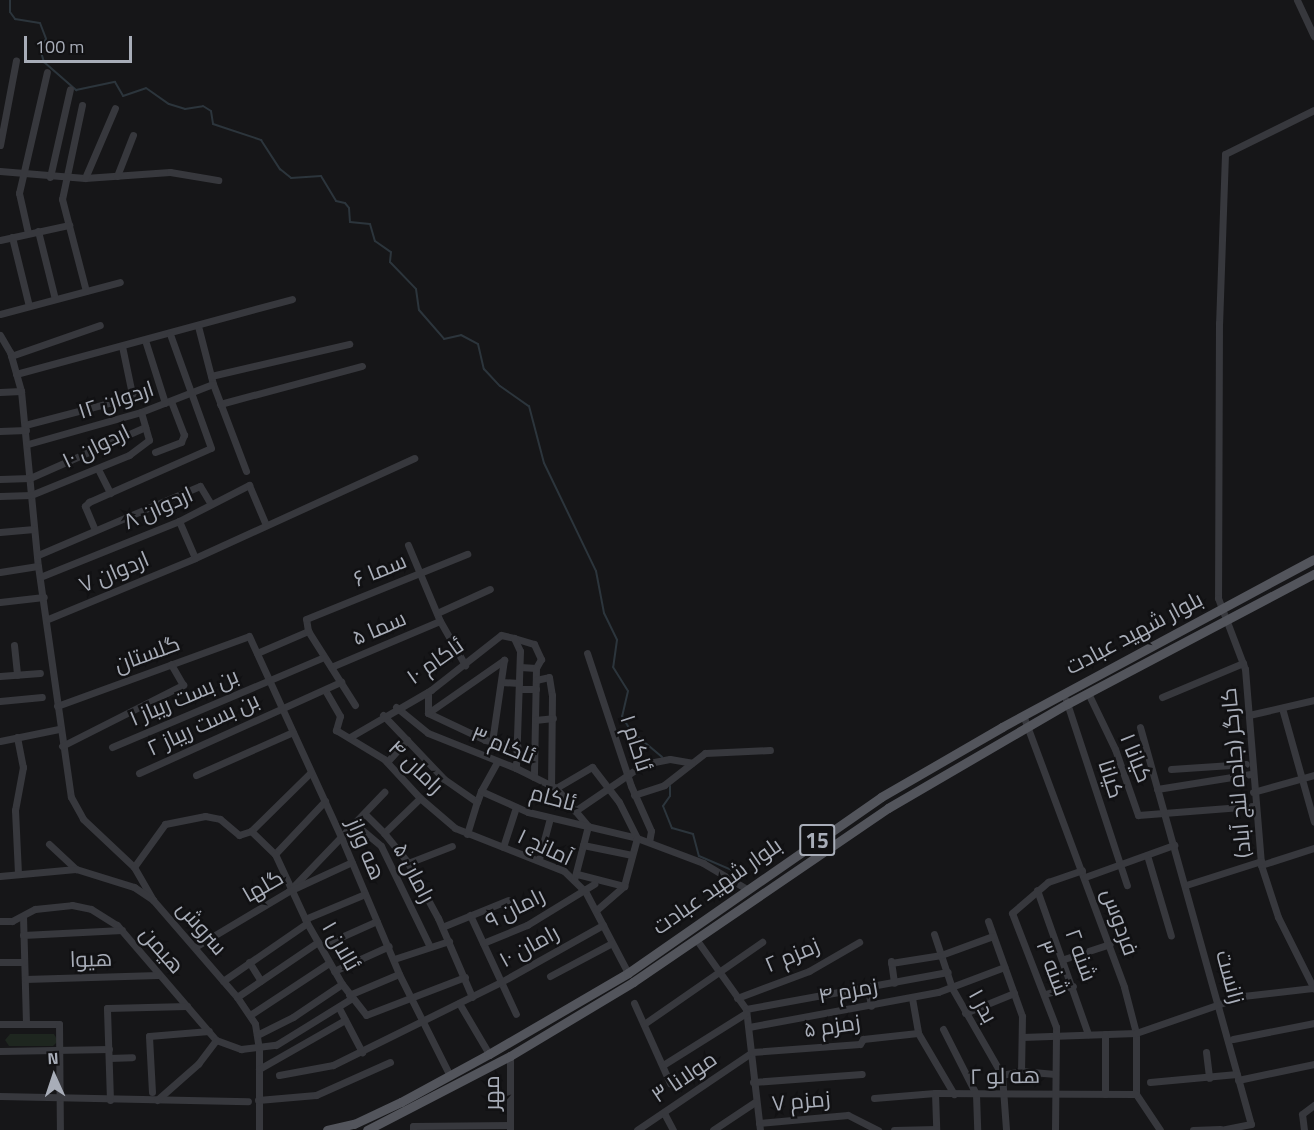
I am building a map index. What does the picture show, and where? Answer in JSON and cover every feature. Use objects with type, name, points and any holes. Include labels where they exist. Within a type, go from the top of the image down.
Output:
[{"type":"main road","name":"بلوار شهید عبادت","points":[[327,1130],[354,1124],[489,1054],[628,973],[745,888],[881,797],[1023,715],[1314,559]]},
{"type":"main road","name":"بلوار شهید عبادت","points":[[367,1130],[510,1056],[696,939],[888,808],[1067,704],[1314,574]]},
{"type":"main road","points":[[881,797],[888,808]]},
{"type":"street","points":[[1297,0],[1314,36]]},
{"type":"street","points":[[0,144],[4,111],[16,60]]},
{"type":"street","points":[[28,233],[18,193],[47,72]]},
{"type":"street","points":[[50,177],[70,89]]},
{"type":"street","points":[[82,105],[62,199],[86,291]]},
{"type":"street","points":[[86,178],[116,108]]},
{"type":"street","points":[[1222,608],[1218,598],[1219,323],[1224,154],[1314,110]]},
{"type":"street","points":[[117,176],[133,135]]},
{"type":"street","points":[[0,171],[66,178],[170,172],[218,180]]},
{"type":"street","points":[[0,238],[69,225]]},
{"type":"street","points":[[38,231],[55,299]]},
{"type":"street","points":[[12,237],[29,306]]},
{"type":"street","points":[[0,314],[120,282]]},
{"type":"street","points":[[16,374],[292,299]]},
{"type":"street","points":[[0,354],[10,354],[100,325]]},
{"type":"street","points":[[198,326],[213,384],[246,471]]},
{"type":"street","points":[[95,530],[85,506],[211,448],[189,394],[170,334]]},
{"type":"street","points":[[0,335],[10,354],[21,391],[28,444],[38,566],[48,619],[62,746],[71,797],[79,813],[134,867],[153,900]]},
{"type":"street","points":[[145,340],[168,402],[184,435],[181,442],[155,452]]},
{"type":"street","points":[[211,376],[349,344]]},
{"type":"street","points":[[0,431],[26,427],[128,398],[132,394],[122,346]]},
{"type":"street","points":[[220,404],[362,366]]},
{"type":"street","name":"اردوان ۱۲","points":[[28,444],[141,412],[213,384]]},
{"type":"street","points":[[0,392],[21,391]]},
{"type":"street","name":"اردوان ۱۰","points":[[0,496],[31,495],[129,455],[149,440],[141,412]]},
{"type":"street","points":[[0,479],[30,477],[145,427]]},
{"type":"street","name":"اردوان ۷","points":[[48,619],[195,558],[414,458]]},
{"type":"street","points":[[98,469],[110,493]]},
{"type":"street","name":"اردوان ۸","points":[[40,577],[179,521],[249,485],[266,525]]},
{"type":"street","points":[[38,555],[200,486],[211,504]]},
{"type":"street","points":[[179,521],[195,558]]},
{"type":"street","points":[[0,532],[34,529]]},
{"type":"street","points":[[408,545],[440,621],[465,665]]},
{"type":"street","name":"سما ۶","points":[[308,631],[306,619],[467,554]]},
{"type":"street","points":[[0,572],[38,566]]},
{"type":"street","points":[[437,613],[490,589]]},
{"type":"street","points":[[0,602],[44,597]]},
{"type":"street","name":"کارگر (جاده لنج آباد)","points":[[1222,608],[1228,618],[1243,663],[1249,716],[1251,774],[1261,863],[1278,917],[1314,988]]},
{"type":"street","name":"سما ۵","points":[[331,667],[440,621]]},
{"type":"street","points":[[257,653],[308,631],[355,705]]},
{"type":"street","name":"ئاکام ۱۰","points":[[350,736],[396,707],[428,692],[501,635],[514,638]]},
{"type":"street","name":"گلستان","points":[[57,706],[249,636]]},
{"type":"street","name":"هه وراز","points":[[249,636],[342,839],[399,974],[450,1076]]},
{"type":"street","points":[[514,638],[520,651],[516,768]]},
{"type":"street","points":[[514,638],[534,644],[541,659],[536,668],[534,777]]},
{"type":"street","points":[[14,645],[17,675]]},
{"type":"street","name":"ئاکام ۱","points":[[587,653],[634,795],[651,831],[650,842]]},
{"type":"street","name":"بن بست ریباز ۱","points":[[112,747],[324,657]]},
{"type":"street","points":[[428,713],[504,660],[492,742]]},
{"type":"street","points":[[1162,697],[1243,663]]},
{"type":"street","points":[[62,746],[183,685],[171,664]]},
{"type":"street","points":[[520,667],[536,668]]},
{"type":"street","points":[[0,676],[40,673]]},
{"type":"street","points":[[536,680],[549,677],[553,718],[554,787],[592,767],[608,788],[638,838],[624,886],[597,910]]},
{"type":"street","name":"بن بست ریباز ۲","points":[[139,773],[281,707],[341,682]]},
{"type":"street","points":[[501,682],[536,689]]},
{"type":"street","name":"رامان ۴","points":[[325,690],[340,716],[336,730],[350,736],[387,762],[420,798],[466,834]]},
{"type":"street","points":[[428,692],[428,713]]},
{"type":"street","name":"کیانا ۱","points":[[1088,693],[1115,749],[1138,814],[1163,810]]},
{"type":"street","name":"کیانا","points":[[1063,694],[1127,885]]},
{"type":"street","points":[[0,701],[42,697]]},
{"type":"street","points":[[1249,716],[1314,700]]},
{"type":"street","name":"ئاکام ۳","points":[[396,707],[428,733],[516,768],[554,787],[588,826]]},
{"type":"street","points":[[1282,708],[1314,822]]},
{"type":"street","points":[[428,713],[492,742],[517,746]]},
{"type":"street","points":[[383,715],[444,779],[477,802]]},
{"type":"street","name":"فردوس","points":[[1023,715],[1110,944],[1136,1033],[1136,1094]]},
{"type":"street","points":[[535,720],[553,718]]},
{"type":"street","name":"زانست","points":[[1140,727],[1251,1124],[1220,1130]]},
{"type":"street","points":[[0,741],[60,729]]},
{"type":"street","points":[[196,775],[293,732]]},
{"type":"street","points":[[17,737],[23,767],[15,810],[18,873]]},
{"type":"street","points":[[387,762],[407,740]]},
{"type":"street","points":[[634,795],[664,785],[705,753],[770,750]]},
{"type":"street","points":[[575,811],[644,764],[670,759],[692,763]]},
{"type":"street","points":[[466,834],[481,791],[497,762]]},
{"type":"street","points":[[1170,769],[1246,764]]},
{"type":"street","points":[[134,867],[165,824],[205,816],[220,819],[239,835],[251,831],[311,772]]},
{"type":"street","points":[[1157,789],[1251,774]]},
{"type":"street","points":[[1253,792],[1314,775]]},
{"type":"street","name":"ئاکام","points":[[481,791],[516,807],[550,818],[650,842],[703,863],[745,888]]},
{"type":"street","points":[[289,891],[342,839],[384,792]]},
{"type":"street","points":[[384,833],[420,798]]},
{"type":"street","points":[[251,831],[275,854],[325,801]]},
{"type":"street","points":[[1163,810],[1254,806]]},
{"type":"street","points":[[502,847],[516,807]]},
{"type":"street","points":[[365,814],[408,862],[449,941],[472,997]]},
{"type":"street","points":[[539,859],[550,818]]},
{"type":"street","name":"رامان ۵","points":[[355,824],[381,846],[430,947]]},
{"type":"street","points":[[588,826],[576,877],[624,886]]},
{"type":"street","name":"آمانج ۱","points":[[466,834],[539,859],[576,877],[597,910],[628,973]]},
{"type":"street","points":[[49,844],[75,869]]},
{"type":"street","points":[[583,845],[632,855]]},
{"type":"street","points":[[1037,890],[1174,845]]},
{"type":"street","points":[[408,862],[452,846]]},
{"type":"street","points":[[1186,885],[1314,848]]},
{"type":"street","name":"ئالان ۱","points":[[275,854],[289,891],[329,963],[350,997],[366,1015],[412,998]]},
{"type":"street","points":[[1147,855],[1171,936]]},
{"type":"street","name":"گلها","points":[[195,947],[289,891],[352,862]]},
{"type":"street","name":"سروش","points":[[0,876],[75,869],[134,887],[153,900],[195,947],[250,1015],[259,1050],[259,1130]]},
{"type":"street","name":"رامان ۹","points":[[483,944],[527,925],[594,884]]},
{"type":"street","name":"شنه ۳","points":[[1037,890],[1012,913],[1045,994],[1057,1037],[1055,1130]]},
{"type":"street","name":"شنه ۲","points":[[1037,890],[1064,959],[1088,1034]]},
{"type":"street","points":[[223,981],[306,921],[365,894]]},
{"type":"street","points":[[442,927],[508,900]]},
{"type":"street","name":"هیمن","points":[[0,921],[23,916],[35,909],[72,906],[91,909],[122,930],[158,975],[216,1040]]},
{"type":"street","points":[[470,915],[516,1014]]},
{"type":"street","points":[[23,916],[26,1024]]},
{"type":"street","points":[[237,997],[319,944],[377,921]]},
{"type":"street","points":[[988,921],[1022,1016],[1021,1071]]},
{"type":"street","name":"رامان ۱۰","points":[[279,1076],[316,1070],[362,1052],[421,1018],[459,1003],[501,982],[603,924]]},
{"type":"street","points":[[23,935],[122,930]]},
{"type":"street","name":"بدر ۱","points":[[934,934],[952,988],[1002,1075],[1006,1130]]},
{"type":"street","points":[[894,983],[891,961],[941,954],[993,936]]},
{"type":"street","points":[[696,939],[746,1011],[759,1127]]},
{"type":"street","points":[[394,959],[449,941]]},
{"type":"street","points":[[644,1024],[762,942]]},
{"type":"street","name":"زمزم ۲","points":[[737,998],[809,971],[859,942]]},
{"type":"street","points":[[550,976],[612,943]]},
{"type":"street","points":[[1064,959],[1110,944]]},
{"type":"street","points":[[334,971],[389,946]]},
{"type":"street","points":[[0,962],[24,962]]},
{"type":"street","points":[[249,962],[261,981]]},
{"type":"street","points":[[250,1015],[329,963]]},
{"type":"street","name":"زمزم ۴","points":[[749,1027],[912,998],[952,988],[1004,967]]},
{"type":"street","points":[[663,1065],[746,1011],[948,972]]},
{"type":"street","points":[[157,1100],[198,1064],[216,1040],[241,1049],[259,1050],[276,1045],[339,1008],[350,997],[399,974]]},
{"type":"street","name":"هیوا","points":[[25,979],[158,975]]},
{"type":"street","points":[[412,998],[465,977]]},
{"type":"street","points":[[257,1035],[293,1017],[342,984]]},
{"type":"street","points":[[1045,994],[1073,986]]},
{"type":"street","points":[[1022,1037],[1136,1033],[1243,996],[1314,988]]},
{"type":"street","points":[[868,989],[871,1006]]},
{"type":"street","points":[[965,1013],[1014,993]]},
{"type":"street","points":[[912,998],[918,1033],[954,1094]]},
{"type":"street","points":[[459,1003],[489,1054]]},
{"type":"street","points":[[634,1003],[670,1083]]},
{"type":"street","points":[[111,1100],[107,1008],[187,1005]]},
{"type":"street","points":[[339,1008],[362,1052]]},
{"type":"street","points":[[259,1069],[345,1020]]},
{"type":"street","points":[[1233,1039],[1314,1023]]},
{"type":"street","points":[[0,1024],[59,1024],[60,1130]]},
{"type":"street","points":[[943,1029],[976,1094],[977,1130]]},
{"type":"street","points":[[152,1092],[149,1036],[209,1031]]},
{"type":"street","name":"زمزم ۵","points":[[752,1052],[860,1044],[863,1039],[918,1033]]},
{"type":"street","points":[[1105,1034],[1105,1095]]},
{"type":"street","points":[[0,1051],[109,1049]]},
{"type":"street","name":"مولانا ۳","points":[[637,1130],[752,1052]]},
{"type":"street","points":[[1206,1052],[1209,1078]]},
{"type":"street","name":"مهر","points":[[510,1056],[510,1127]]},
{"type":"street","points":[[109,1058],[132,1057]]},
{"type":"street","points":[[258,1100],[316,1095],[390,1062]]},
{"type":"street","points":[[1150,1082],[1237,1077],[1314,1064]]},
{"type":"street","points":[[1002,1075],[1021,1071],[1055,1074]]},
{"type":"street","points":[[753,1082],[862,1074]]},
{"type":"street","points":[[894,1130],[936,1130],[935,1093]]},
{"type":"street","name":"هه لو ۲","points":[[874,1098],[935,1093],[1136,1094]]},
{"type":"street","points":[[1136,1094],[1160,1130]]},
{"type":"street","points":[[0,1096],[248,1101]]},
{"type":"street","points":[[713,1130],[755,1102]]},
{"type":"street","points":[[1304,1130],[1302,1114],[1314,1106]]},
{"type":"street","points":[[664,1113],[673,1130]]},
{"type":"street","name":"زمزم ۷","points":[[759,1127],[848,1115],[878,1130]]},
{"type":"street","points":[[413,1128],[510,1127]]},
{"type":"street","points":[[1193,1130],[1220,1130]]},
{"type":"shaded area","points":[[10,1034],[54,1034],[58,1041],[53,1046],[9,1046],[5,1040]]},
{"type":"waterway","points":[[10,0],[10,12],[15,19],[40,23],[46,39],[40,49],[44,62],[76,90],[115,82],[123,96],[146,88],[169,104],[185,109],[203,106],[211,111],[213,124],[261,140],[280,169],[291,178],[321,176],[336,201],[345,203],[349,208],[350,222],[370,224],[375,241],[391,252],[390,262],[416,289],[419,310],[444,339],[461,335],[478,344],[484,369],[500,386],[529,406],[544,463],[596,571],[604,613],[617,640],[613,667],[628,691],[622,716],[630,730],[662,757]]},
{"type":"waterway","points":[[670,786],[670,796],[663,806],[672,828],[693,834],[699,856],[741,874]]}]
